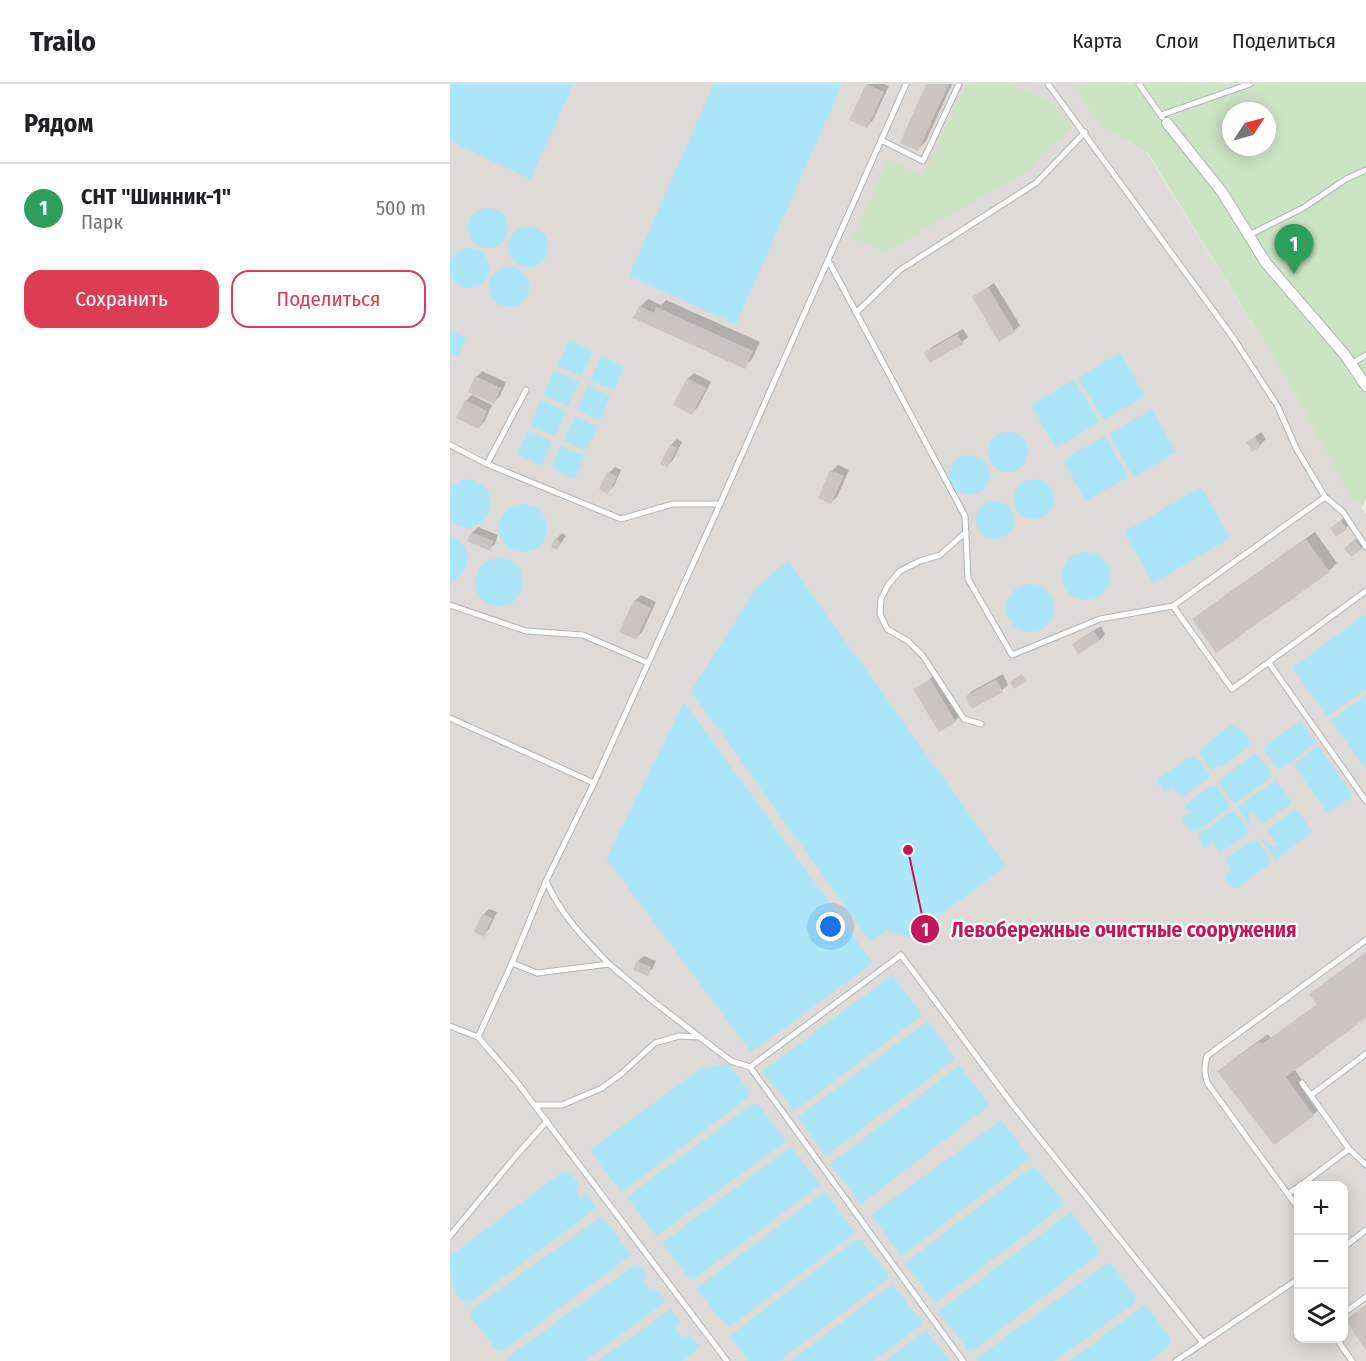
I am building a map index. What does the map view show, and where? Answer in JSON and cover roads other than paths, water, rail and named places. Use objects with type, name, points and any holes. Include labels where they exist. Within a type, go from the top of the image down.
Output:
[{"type":"street","points":[[1164,119],[1222,192],[1266,263],[1351,364],[1366,386]]},
{"type":"lane","points":[[478,1037],[546,881],[594,783],[720,504],[906,84]]},
{"type":"lane","points":[[881,140],[923,161],[959,84]]},
{"type":"lane","points":[[1048,84],[1234,339],[1277,405],[1297,450],[1325,497],[1343,512],[1366,547]]},
{"type":"lane","points":[[1138,84],[1164,119],[1250,84]]},
{"type":"lane","points":[[857,312],[900,270],[1036,183],[1085,132]]},
{"type":"lane","points":[[1249,235],[1303,208],[1346,179],[1366,170]]},
{"type":"lane","points":[[828,260],[965,516],[968,579],[1012,655],[1100,619],[1173,606],[1325,497]]},
{"type":"lane","points":[[1351,364],[1366,355]]},
{"type":"lane","points":[[487,464],[526,390]]},
{"type":"lane","points":[[450,445],[487,464],[621,519],[673,504],[720,504]]},
{"type":"lane","points":[[966,532],[940,555],[920,561],[900,571],[888,585],[881,599],[880,614],[887,629],[908,641],[923,656],[964,719],[981,724]]},
{"type":"lane","points":[[1173,606],[1232,689],[1366,591]]},
{"type":"lane","points":[[450,605],[526,631],[583,634],[648,663]]},
{"type":"lane","points":[[1269,663],[1366,801]]},
{"type":"lane","points":[[450,718],[594,783]]},
{"type":"lane","points":[[546,881],[570,922],[609,964],[654,1002],[731,1060],[750,1067],[963,1361]]},
{"type":"lane","points":[[1294,1202],[1208,1084],[1204,1073],[1207,1056],[1366,940]]},
{"type":"lane","points":[[750,1067],[901,955],[1012,1104],[1203,1343]]},
{"type":"lane","points":[[512,963],[537,973],[609,964]]},
{"type":"lane","points":[[450,1026],[478,1037],[535,1105],[728,1361]]},
{"type":"lane","points":[[535,1105],[562,1105],[602,1088],[655,1043],[679,1036],[700,1037]]},
{"type":"lane","points":[[1311,1095],[1366,1054]]},
{"type":"lane","points":[[1302,1083],[1349,1149],[1366,1165]]},
{"type":"lane","points":[[450,1236],[547,1121]]},
{"type":"lane","points":[[1306,1181],[1349,1149]]},
{"type":"lane","points":[[1288,1194],[1294,1190]]},
{"type":"lane","points":[[1348,1244],[1366,1230]]},
{"type":"lane","points":[[1176,1361],[1294,1282]]},
{"type":"lane","points":[[1348,1310],[1366,1297]]},
{"type":"lane","points":[[1339,1343],[1352,1361]]},
{"type":"water","points":[[450,84],[574,84],[530,179],[450,141]]},
{"type":"water","points":[[714,84],[842,84],[736,324],[629,276]]},
{"type":"water","points":[[488,208],[502,214],[508,228],[502,242],[488,248],[474,242],[468,228],[474,214]]},
{"type":"water","points":[[528,227],[542,233],[548,247],[542,261],[528,267],[514,261],[508,247],[514,233]]},
{"type":"water","points":[[469,248],[483,254],[489,268],[483,282],[469,288],[455,282],[449,268],[455,254]]},
{"type":"water","points":[[509,267],[523,273],[529,287],[523,301],[509,307],[495,301],[489,287],[495,273]]},
{"type":"water","points":[[450,330],[466,338],[458,357],[450,353]]},
{"type":"water","points":[[569,340],[593,352],[581,376],[557,365]]},
{"type":"water","points":[[1120,353],[1145,396],[1104,420],[1078,378]]},
{"type":"water","points":[[601,356],[624,367],[614,390],[590,380]]},
{"type":"water","points":[[554,371],[579,382],[568,406],[543,395]]},
{"type":"water","points":[[1074,380],[1099,422],[1056,448],[1031,405]]},
{"type":"water","points":[[588,386],[610,396],[600,420],[577,410]]},
{"type":"water","points":[[541,400],[566,412],[555,436],[530,425]]},
{"type":"water","points":[[1152,409],[1176,452],[1134,477],[1109,434]]},
{"type":"water","points":[[575,416],[597,427],[586,450],[564,440]]},
{"type":"water","points":[[528,431],[552,442],[541,466],[517,454]]},
{"type":"water","points":[[1008,432],[1022,438],[1028,452],[1022,466],[1008,472],[994,466],[988,452],[994,438]]},
{"type":"water","points":[[1105,436],[1128,477],[1086,501],[1063,460]]},
{"type":"water","points":[[561,446],[585,456],[574,479],[551,468]]},
{"type":"water","points":[[969,455],[983,461],[989,475],[983,489],[969,495],[955,489],[949,475],[955,461]]},
{"type":"water","points":[[470,479],[483,486],[490,495],[491,505],[488,515],[481,523],[472,527],[461,527],[450,520],[450,487],[462,480]]},
{"type":"water","points":[[1034,479],[1048,485],[1054,499],[1048,513],[1034,519],[1020,513],[1014,499],[1020,485]]},
{"type":"water","points":[[1201,487],[1230,538],[1153,583],[1124,532]]},
{"type":"water","points":[[995,501],[1009,506],[1014,520],[1009,534],[995,539],[981,534],[976,520],[981,506]]},
{"type":"water","points":[[518,504],[528,504],[540,511],[547,523],[547,533],[540,545],[528,552],[518,552],[503,541],[499,533],[499,523],[510,508]]},
{"type":"water","points":[[450,536],[463,545],[468,559],[463,572],[450,582]]},
{"type":"water","points":[[1081,552],[1091,552],[1103,559],[1110,571],[1110,581],[1103,593],[1091,600],[1081,600],[1066,589],[1062,581],[1062,571],[1073,556]]},
{"type":"water","points":[[499,558],[516,565],[523,582],[516,599],[499,606],[482,599],[475,582],[482,565]]},
{"type":"water","points":[[788,561],[1006,866],[909,938],[887,930],[870,941],[691,691],[757,587]]},
{"type":"water","points":[[1025,584],[1035,584],[1047,591],[1054,603],[1054,613],[1047,625],[1035,632],[1025,632],[1010,621],[1006,613],[1006,603],[1017,588]]},
{"type":"water","points":[[1366,614],[1366,689],[1327,716],[1292,668]]},
{"type":"water","points":[[1366,695],[1366,769],[1331,721]]},
{"type":"water","points":[[684,702],[873,963],[751,1052],[606,858]]},
{"type":"water","points":[[1300,721],[1316,743],[1278,769],[1264,750],[1265,746]]},
{"type":"water","points":[[1231,725],[1244,732],[1250,746],[1222,766],[1219,765],[1211,770],[1200,755],[1200,750]]},
{"type":"water","points":[[1318,746],[1351,792],[1351,797],[1330,812],[1326,811],[1295,766]]},
{"type":"water","points":[[1256,753],[1271,773],[1270,778],[1236,803],[1233,802],[1218,781]]},
{"type":"water","points":[[1193,757],[1198,759],[1209,774],[1209,778],[1183,796],[1180,796],[1172,787],[1165,792],[1157,783],[1158,779],[1186,759]]},
{"type":"water","points":[[1276,780],[1291,801],[1290,804],[1263,824],[1253,811],[1248,815],[1253,830],[1237,807]]},
{"type":"water","points":[[1212,785],[1217,786],[1229,808],[1196,832],[1190,830],[1181,818],[1190,812],[1185,805]]},
{"type":"water","points":[[1294,811],[1298,812],[1312,830],[1311,833],[1276,859],[1258,837],[1274,847],[1278,845],[1267,830]]},
{"type":"water","points":[[1230,812],[1235,812],[1248,829],[1247,834],[1220,853],[1213,842],[1205,848],[1198,839],[1199,835]]},
{"type":"water","points":[[1253,840],[1258,841],[1270,859],[1269,864],[1237,888],[1232,888],[1224,876],[1231,870],[1225,860]]},
{"type":"water","points":[[892,975],[922,1015],[794,1111],[763,1071]]},
{"type":"water","points":[[928,1021],[955,1059],[826,1155],[798,1117]]},
{"type":"water","points":[[729,1064],[749,1092],[746,1099],[621,1192],[590,1150],[700,1069]]},
{"type":"water","points":[[959,1066],[988,1102],[987,1107],[861,1204],[830,1164]]},
{"type":"water","points":[[758,1104],[786,1141],[656,1236],[627,1197],[751,1105]]},
{"type":"water","points":[[1001,1120],[1030,1158],[901,1256],[871,1215]]},
{"type":"water","points":[[792,1148],[820,1185],[691,1281],[662,1243]]},
{"type":"water","points":[[1036,1168],[1065,1204],[935,1303],[905,1263],[1029,1169]]},
{"type":"water","points":[[562,1172],[572,1175],[579,1184],[575,1189],[581,1198],[587,1194],[596,1208],[467,1304],[457,1294],[452,1283],[450,1256]]},
{"type":"water","points":[[826,1193],[855,1233],[730,1326],[724,1323],[696,1289],[821,1194]]},
{"type":"water","points":[[1071,1212],[1101,1252],[970,1353],[939,1311]]},
{"type":"water","points":[[599,1218],[605,1220],[631,1255],[502,1351],[496,1349],[471,1317],[470,1311]]},
{"type":"water","points":[[860,1239],[890,1277],[779,1361],[749,1361],[730,1336],[854,1241]]},
{"type":"water","points":[[1109,1262],[1136,1297],[1133,1304],[1054,1361],[979,1361],[977,1358]]},
{"type":"water","points":[[637,1263],[648,1277],[643,1281],[651,1291],[655,1288],[666,1301],[585,1361],[507,1361],[506,1359]]},
{"type":"water","points":[[892,1284],[923,1323],[873,1361],[791,1361]]},
{"type":"water","points":[[1145,1305],[1170,1338],[1169,1346],[1149,1361],[1070,1361]]},
{"type":"water","points":[[671,1309],[681,1323],[675,1327],[683,1339],[690,1334],[700,1347],[682,1361],[598,1361]]},
{"type":"water","points":[[926,1330],[949,1361],[886,1361]]},
{"type":"place","name":"СНТ \"Шинник-1\"","points":[[1294,274]]},
{"type":"place","name":"Левобережные очистные сооружения","points":[[908,850]]}]
